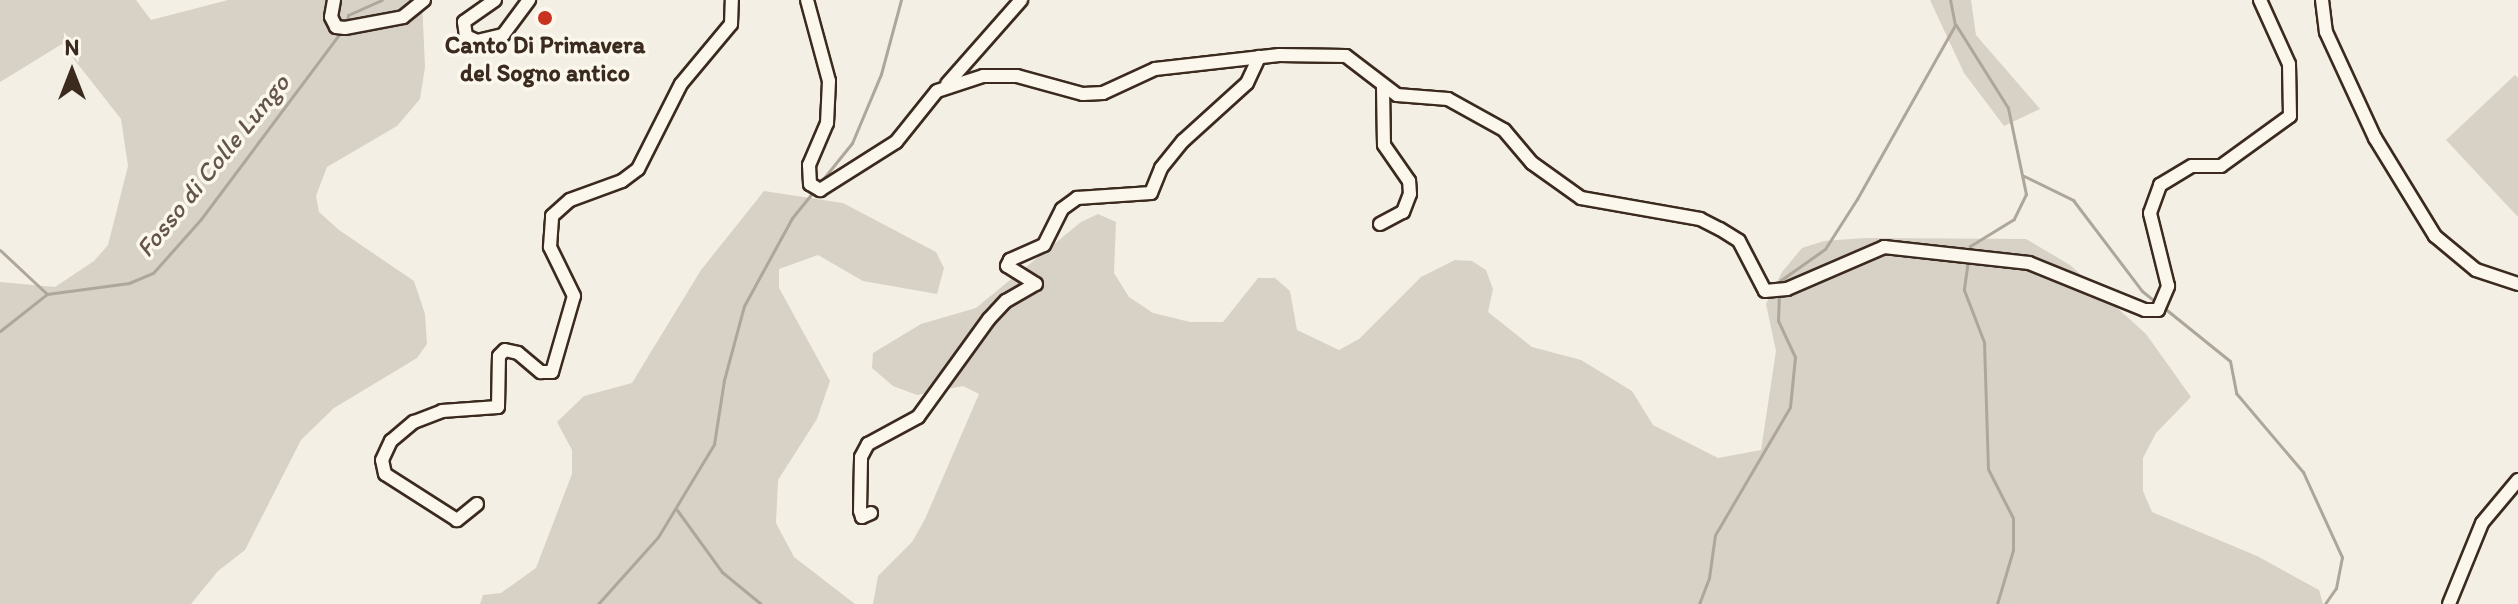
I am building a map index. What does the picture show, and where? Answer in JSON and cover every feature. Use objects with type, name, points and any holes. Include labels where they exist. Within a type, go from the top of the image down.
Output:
[{"type":"street","points":[[334,0],[331,17],[336,27],[345,28],[403,17],[424,0]]},
{"type":"street","points":[[495,0],[464,22],[466,36],[477,41],[503,35],[529,0]]},
{"type":"street","points":[[477,504],[457,520],[385,474],[382,460],[391,441],[414,422],[460,408],[484,412],[498,407],[499,356],[505,350],[518,353],[547,374],[556,366],[574,296],[550,247],[552,216],[570,200],[622,181],[638,169],[681,84],[731,24],[732,0]]},
{"type":"street","points":[[807,0],[821,40],[830,105],[809,165],[810,184],[820,190],[896,142],[1021,0]]},
{"type":"street","points":[[945,86],[983,76],[1017,76],[1083,94],[1103,93],[1155,69],[1259,57],[1346,56],[1397,95],[1432,96],[1460,104],[1504,130],[1532,163],[1581,198],[1700,219],[1720,229],[1739,241],[1758,284],[1772,294],[1884,247],[2029,263],[2145,310],[2158,310],[2168,286],[2150,213],[2160,185],[2192,166],[2221,166],[2290,116],[2289,64],[2260,0]]},
{"type":"street","points":[[2322,0],[2326,32],[2375,138],[2435,236],[2476,270],[2518,284]]},
{"type":"street","points":[[871,513],[862,517],[860,511],[861,457],[868,444],[918,417],[989,319],[1006,301],[1036,284],[1007,266],[1010,260],[1044,245],[1062,209],[1077,198],[1151,193],[1161,168],[1247,83],[1259,57]]},
{"type":"street","points":[[1380,224],[1403,212],[1410,194],[1409,181],[1384,145],[1383,87]]},
{"type":"street","points":[[2449,604],[2482,523],[2518,480]]},
{"type":"shaded area","points":[[0,0],[136,0],[151,20],[228,0],[422,0],[425,67],[420,99],[397,126],[327,167],[316,196],[319,212],[339,230],[414,281],[425,314],[427,344],[417,358],[334,408],[301,440],[245,550],[218,571],[191,604],[0,604],[0,282],[55,287],[94,261],[108,245],[128,166],[121,119],[62,44],[0,82]]},
{"type":"shaded area","points":[[1930,0],[1971,0],[1976,35],[2040,109],[2004,126],[1964,73]]},
{"type":"shaded area","points":[[2515,75],[2518,78],[2518,217],[2446,140]]},
{"type":"shaded area","points":[[764,191],[843,203],[936,252],[944,268],[937,294],[863,281],[818,255],[779,269],[779,288],[830,381],[817,419],[778,480],[776,523],[794,557],[855,604],[480,604],[483,595],[501,593],[536,568],[572,474],[572,450],[557,422],[584,396],[632,383],[701,270]]},
{"type":"shaded area","points":[[1098,214],[1116,222],[1114,273],[1129,297],[1153,313],[1190,322],[1223,322],[1258,278],[1275,278],[1290,291],[1297,330],[1339,350],[1359,339],[1421,277],[1455,260],[1472,261],[1486,270],[1493,289],[1488,312],[1532,347],[1581,360],[1632,391],[1653,425],[1718,458],[1761,450],[1776,351],[1766,304],[1782,272],[1802,248],[1824,241],[1865,238],[2026,239],[2070,265],[2146,334],[2191,397],[2156,433],[2143,458],[2143,491],[2152,512],[2257,556],[2319,590],[2323,604],[873,604],[878,576],[912,542],[925,519],[979,394],[963,386],[917,395],[893,386],[872,368],[873,353],[921,324],[976,308],[1081,222]]},
{"type":"waterway","name":"Fosso di Colle Lungo","points":[[347,22],[348,15],[382,0]]},
{"type":"waterway","points":[[819,184],[852,143],[881,74],[901,0]]},
{"type":"waterway","points":[[1780,287],[1781,280],[1825,249],[1857,199],[1955,25],[1950,0]]},
{"type":"waterway","points":[[1956,25],[2008,108],[2026,194],[2014,219],[1970,246],[1969,252]]},
{"type":"waterway","name":"Fosso di Colle Lungo","points":[[0,331],[47,294],[129,283],[153,273],[201,219],[341,32]]},
{"type":"waterway","points":[[2024,176],[2073,200],[2142,291],[2157,303]]},
{"type":"waterway","points":[[598,604],[658,537],[714,444],[724,380],[744,306],[792,218],[815,190]]},
{"type":"waterway","points":[[0,250],[47,294]]},
{"type":"waterway","points":[[1968,260],[1964,290],[1984,342],[1988,469],[2013,518],[2013,550],[1997,604]]},
{"type":"waterway","points":[[1699,604],[1709,578],[1715,535],[1790,407],[1795,357],[1778,321],[1779,295]]},
{"type":"waterway","points":[[2163,307],[2230,361],[2236,393],[2303,472],[2342,557],[2336,588],[2325,604]]},
{"type":"waterway","points":[[677,510],[722,572],[761,604]]},
{"type":"place","name":"Canto Di Primavera del Sogno antico","points":[[545,18]]}]
